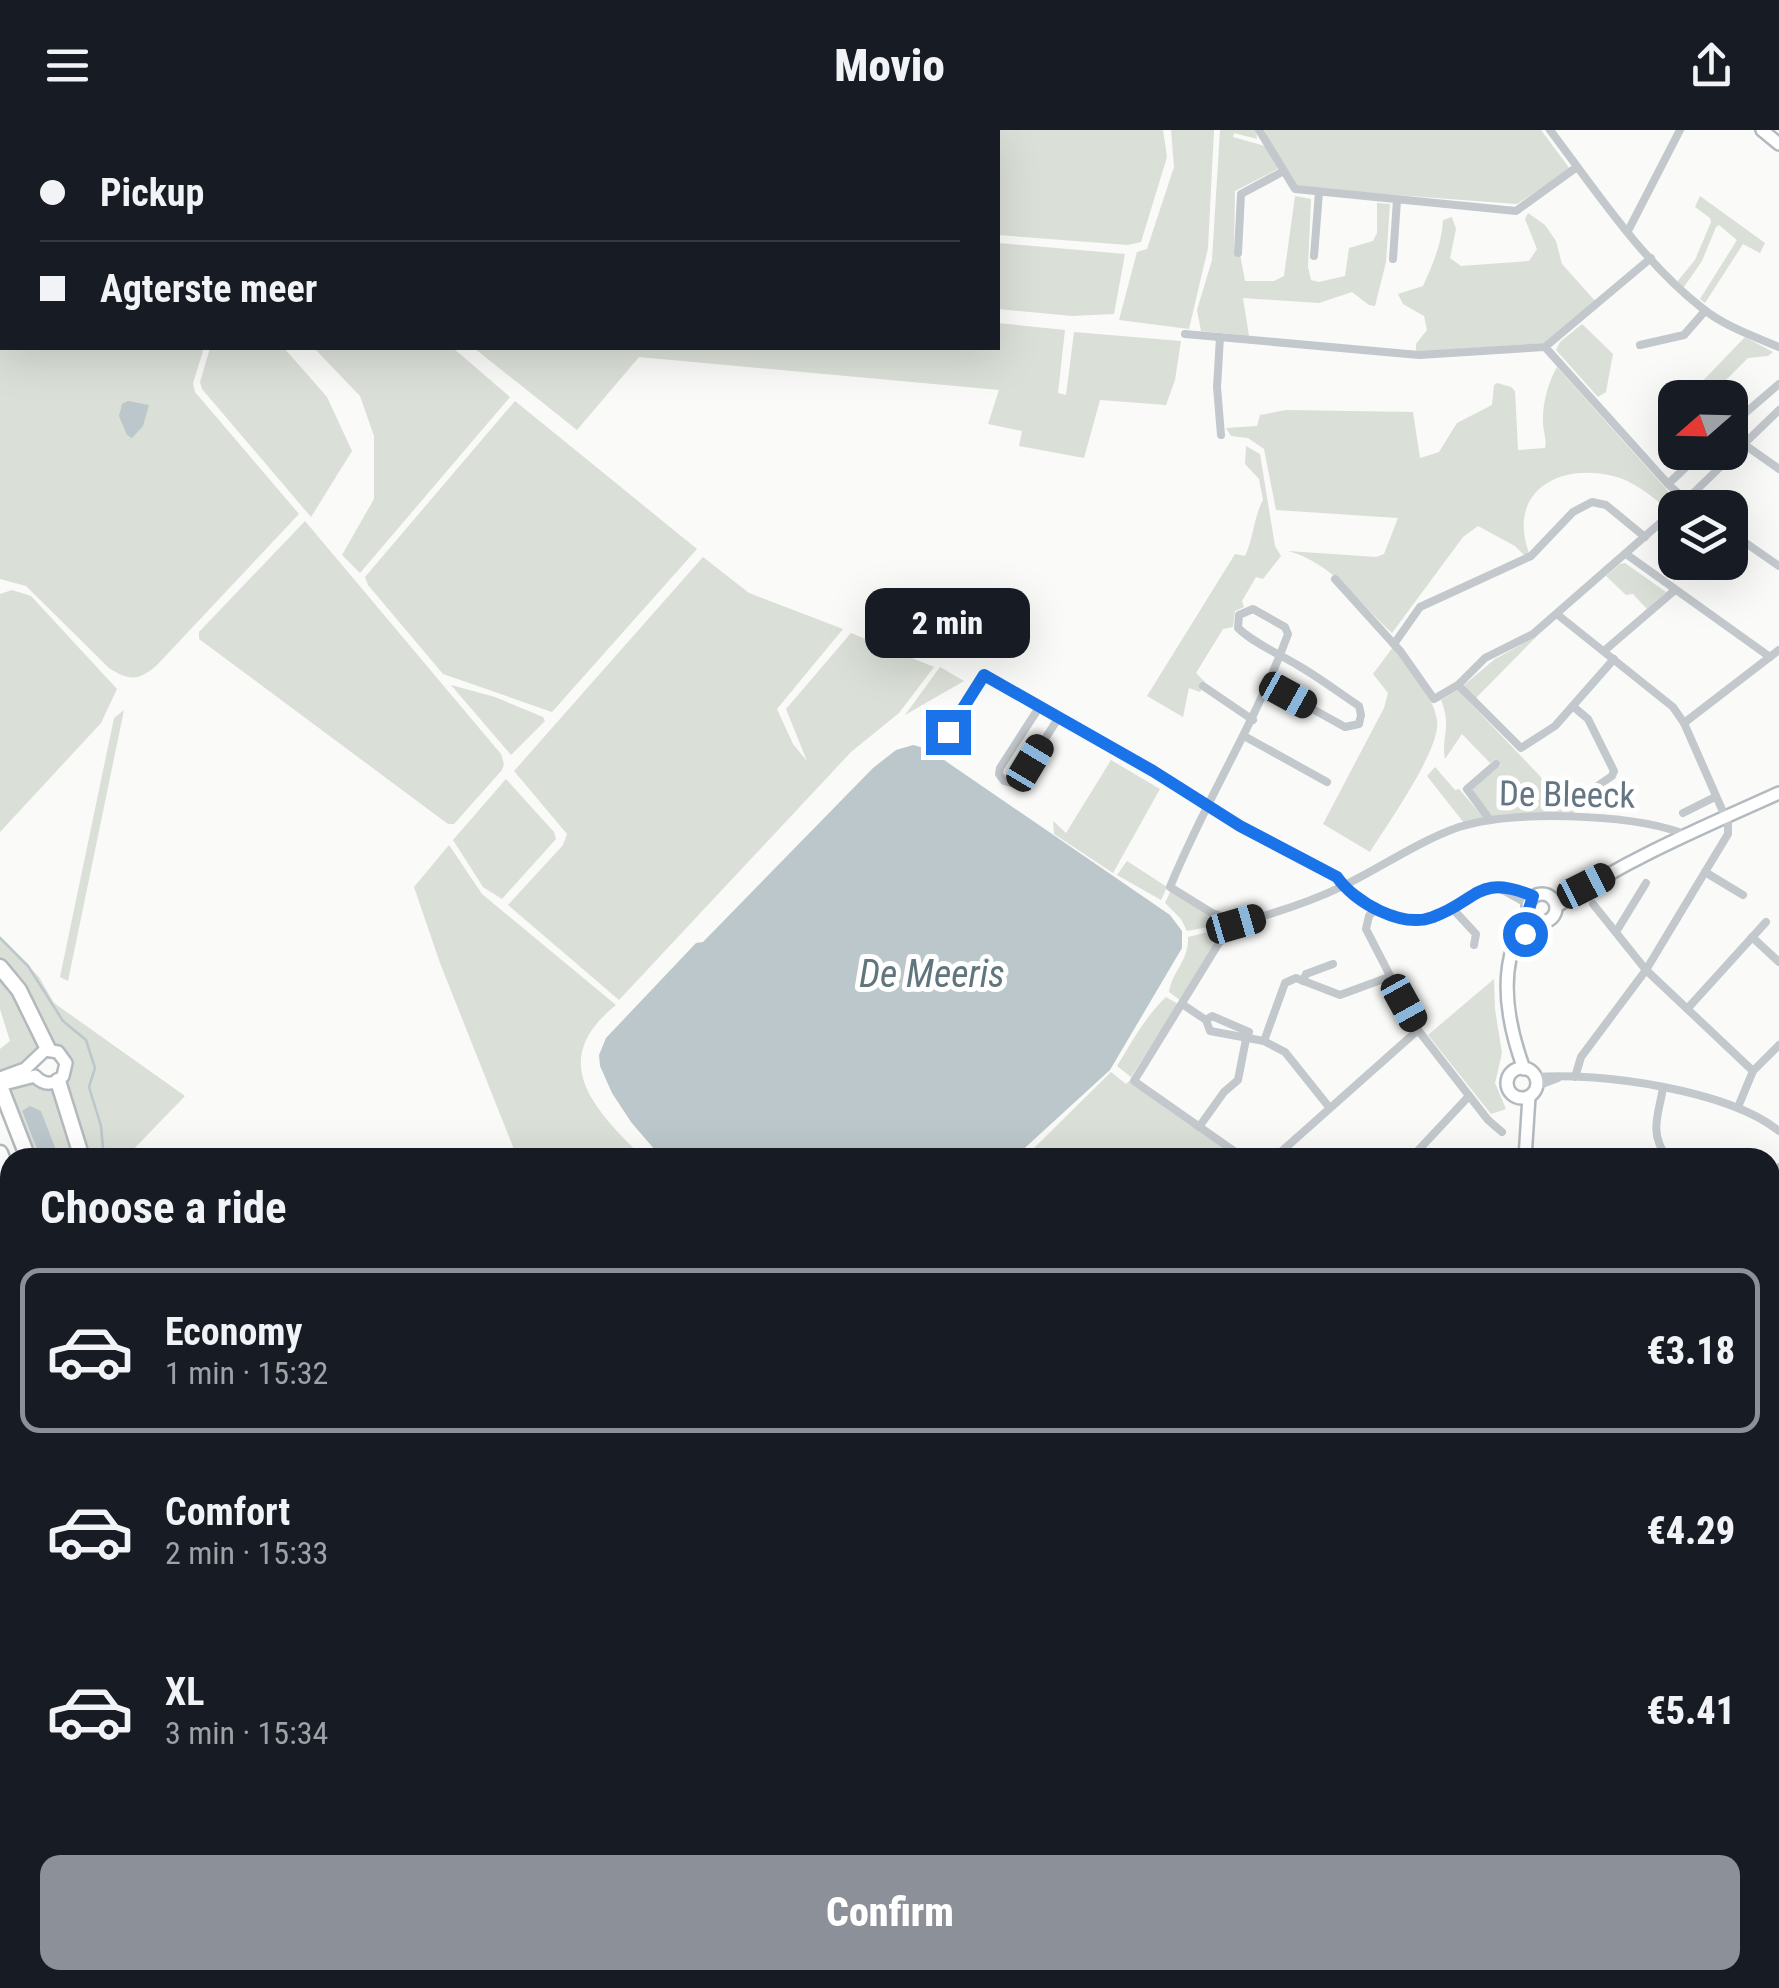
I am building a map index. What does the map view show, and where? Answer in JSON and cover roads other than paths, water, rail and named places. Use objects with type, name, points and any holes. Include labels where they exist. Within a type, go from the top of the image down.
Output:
[{"type":"highway","points":[[0,966],[19,990],[48,1050]]},
{"type":"highway","points":[[58,1081],[79,1148]]},
{"type":"highway","points":[[3,1082],[25,1148]]},
{"type":"main road","points":[[1762,130],[1779,144]]},
{"type":"main road","points":[[1532,909],[1551,919],[1555,902],[1779,793]]},
{"type":"main road","points":[[1525,1148],[1527,1083],[1513,1037],[1507,976],[1520,930],[1532,909],[1545,894],[1555,902]]},
{"type":"main road","points":[[48,1050],[58,1052],[65,1060],[66,1070],[58,1081],[44,1083],[34,1070],[39,1053],[48,1050]]},
{"type":"main road","points":[[3,1082],[34,1070]]},
{"type":"street","points":[[1259,130],[1292,187],[1319,192],[1516,211],[1577,166]]},
{"type":"street","points":[[1550,130],[1628,231],[1705,310],[1779,347]]},
{"type":"street","points":[[1628,231],[1680,130]]},
{"type":"street","points":[[1238,253],[1241,194],[1282,172]]},
{"type":"street","points":[[1314,256],[1319,192]]},
{"type":"street","points":[[1393,259],[1398,200]]},
{"type":"street","points":[[1185,334],[1419,355],[1545,347],[1652,258]]},
{"type":"street","points":[[1640,344],[1684,335],[1705,310]]},
{"type":"street","points":[[1220,337],[1217,387],[1221,435]]},
{"type":"street","points":[[1545,347],[1671,490]]},
{"type":"street","points":[[1748,411],[1779,384]]},
{"type":"street","points":[[1748,442],[1779,410]]},
{"type":"street","points":[[1748,447],[1779,469]]},
{"type":"street","points":[[1668,484],[1683,470]]},
{"type":"street","points":[[1697,490],[1718,470]]},
{"type":"street","points":[[1394,644],[1420,606],[1531,556],[1554,529],[1582,506],[1592,502],[1606,505],[1645,536]]},
{"type":"street","points":[[1335,579],[1394,644],[1434,699],[1458,685],[1486,658],[1533,634],[1558,615],[1658,525]]},
{"type":"street","points":[[1748,544],[1779,566]]},
{"type":"street","points":[[1626,554],[1770,657]]},
{"type":"street","points":[[1604,651],[1674,590]]},
{"type":"street","points":[[1229,1148],[1134,1081],[1232,928],[1226,919],[1170,887],[1253,720],[1280,655],[1288,634],[1285,627],[1252,610],[1238,615],[1238,628],[1243,633],[1280,655],[1359,706],[1359,724],[1345,726],[1268,684]]},
{"type":"street","points":[[1558,615],[1673,706],[1725,817],[1728,834],[1646,970],[1581,1058],[1575,1077]]},
{"type":"street","points":[[1684,723],[1779,650]]},
{"type":"street","points":[[1458,685],[1522,748],[1575,708],[1614,660]]},
{"type":"street","points":[[948,732],[984,675],[1337,877],[1343,886],[1376,908],[1416,920],[1434,917],[1482,890],[1512,887],[1532,909]]},
{"type":"street","points":[[1202,686],[1253,720]]},
{"type":"street","points":[[1040,706],[1000,768],[1004,782],[1020,778],[1059,717]]},
{"type":"street","points":[[1571,804],[1614,772],[1588,719],[1575,708]]},
{"type":"street","points":[[1244,736],[1326,782]]},
{"type":"street","points":[[1490,820],[1468,789],[1496,764]]},
{"type":"street","points":[[1682,813],[1715,797]]},
{"type":"street","name":"De Bleeck","points":[[1232,928],[1343,886],[1440,834],[1490,820],[1621,818],[1663,826],[1682,837]]},
{"type":"street","points":[[1706,872],[1743,895]]},
{"type":"street","points":[[1616,932],[1646,883]]},
{"type":"street","points":[[1593,904],[1646,970],[1754,1071]]},
{"type":"street","points":[[1451,907],[1476,934],[1474,945]]},
{"type":"street","points":[[1376,908],[1366,929],[1418,1030],[1502,1132]]},
{"type":"street","points":[[1688,1008],[1766,922]]},
{"type":"street","points":[[1752,937],[1778,960]]},
{"type":"street","points":[[1303,981],[1306,974],[1333,964]]},
{"type":"street","points":[[1264,1041],[1285,983],[1296,978],[1340,994],[1389,976]]},
{"type":"street","points":[[1182,1004],[1206,1020],[1212,1016],[1249,1032],[1238,1080],[1224,1092],[1199,1127]]},
{"type":"street","points":[[1285,1148],[1418,1030]]},
{"type":"street","points":[[1246,1038],[1264,1041],[1285,1052],[1328,1108]]},
{"type":"street","points":[[1738,1107],[1754,1071],[1779,1046]]},
{"type":"street","points":[[1527,1083],[1575,1077],[1663,1088],[1738,1107],[1779,1131]]},
{"type":"street","points":[[1660,1148],[1655,1132],[1663,1088]]},
{"type":"street","points":[[1420,1148],[1469,1096]]},
{"type":"water","points":[[128,401],[149,405],[143,426],[132,438],[119,416],[122,404]]},
{"type":"water","name":"De Meeris","points":[[913,745],[928,749],[1170,915],[1182,931],[1182,948],[1110,1070],[1025,1148],[653,1148],[612,1093],[600,1066],[599,1055],[606,1038],[696,943],[703,942],[873,768],[896,750]]},
{"type":"water","points":[[30,1106],[41,1111],[55,1148],[36,1148],[22,1111]]},
{"type":"waterway","points":[[0,938],[28,966],[63,1021],[86,1040],[95,1068],[89,1087],[103,1148]]}]
